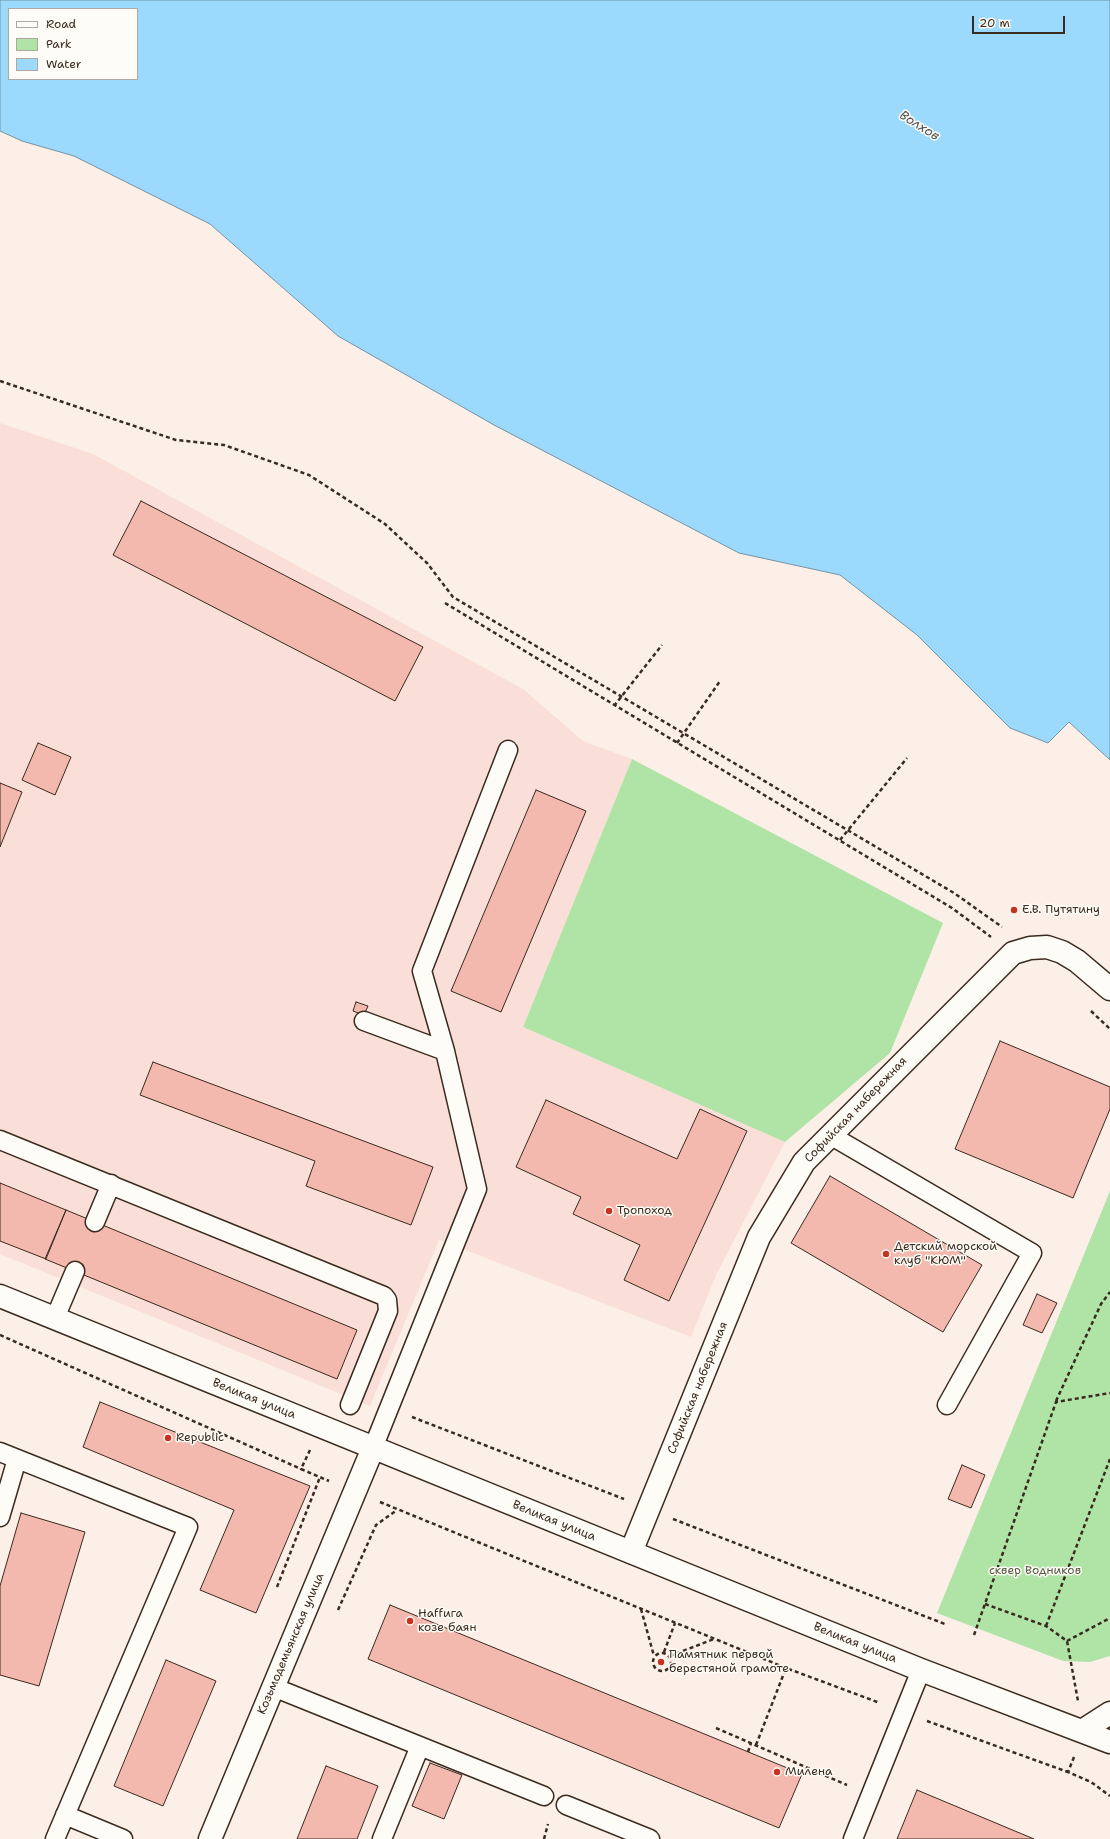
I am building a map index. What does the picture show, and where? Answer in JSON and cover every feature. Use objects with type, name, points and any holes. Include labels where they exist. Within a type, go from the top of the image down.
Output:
[{"type":"street","points":[[1021,950],[1047,947],[1062,952],[1077,960],[1110,989]]},
{"type":"street","name":"Софийская набережная","points":[[631,1552],[759,1237],[804,1162],[1021,950]]},
{"type":"street","name":"Великая улица","points":[[0,1296],[922,1670],[1110,1742]]},
{"type":"street","name":"Козьмодемьянская улица","points":[[210,1839],[373,1448]]},
{"type":"street","points":[[1082,1731],[1110,1713]]},
{"type":"lane","points":[[373,1448],[477,1189],[445,1051],[422,971],[508,750]]},
{"type":"lane","points":[[364,1021],[445,1051]]},
{"type":"lane","points":[[830,1135],[1032,1253],[947,1405]]},
{"type":"lane","points":[[0,1140],[384,1296],[387,1300],[388,1311],[350,1405]]},
{"type":"lane","points":[[95,1222],[111,1184]]},
{"type":"lane","points":[[55,1318],[75,1271]]},
{"type":"lane","points":[[0,1452],[188,1527],[55,1839]]},
{"type":"lane","points":[[0,1517],[17,1459]]},
{"type":"lane","points":[[854,1839],[922,1670]]},
{"type":"lane","points":[[273,1687],[544,1796]]},
{"type":"lane","points":[[382,1839],[420,1746]]},
{"type":"lane","points":[[566,1805],[650,1839]]},
{"type":"lane","points":[[65,1816],[123,1839]]},
{"type":"path","points":[[0,381],[176,440],[224,445],[309,475],[385,524],[427,563],[454,597],[954,893],[1021,950]]},
{"type":"path","points":[[445,604],[1021,950]]},
{"type":"path","points":[[614,706],[662,645]]},
{"type":"path","points":[[676,742],[720,680]]},
{"type":"path","points":[[840,840],[907,758]]},
{"type":"path","points":[[1089,1009],[1110,1029]]},
{"type":"path","points":[[974,1635],[1056,1402],[1101,1304],[1110,1292]]},
{"type":"path","points":[[0,1335],[301,1469]]},
{"type":"path","points":[[1056,1402],[1110,1393]]},
{"type":"path","points":[[1046,1626],[1110,1459]]},
{"type":"path","points":[[277,1587],[320,1477]]},
{"type":"path","points":[[338,1610],[376,1525],[398,1510]]},
{"type":"path","points":[[985,1604],[1046,1626],[1067,1641],[1082,1731],[1068,1772],[1091,1782],[1110,1796]]},
{"type":"path","points":[[640,1609],[654,1657]]},
{"type":"path","points":[[1067,1641],[1110,1618]]},
{"type":"path","points":[[664,1652],[676,1623]]},
{"type":"path","points":[[670,1656],[714,1639]]},
{"type":"path","points":[[664,1652],[670,1656],[672,1662],[669,1669],[663,1672],[656,1670],[652,1665],[653,1658],[657,1653],[664,1652]]},
{"type":"path","points":[[756,1745],[786,1668]]},
{"type":"path","points":[[716,1728],[871,1796]]},
{"type":"path","points":[[748,1752],[751,1743]]},
{"type":"shaded area","points":[[0,423],[93,454],[523,689],[583,741],[632,759],[523,1027],[785,1142],[716,1275],[691,1337],[439,1240],[370,1406],[0,1254]]},
{"type":"green space","points":[[632,759],[943,923],[890,1053],[785,1142],[523,1027]]},
{"type":"green space","name":"сквер Водников","points":[[1110,1191],[1110,1656],[1090,1662],[1063,1661],[937,1613]]},
{"type":"water","name":"Волхов","points":[[0,0],[1110,0],[1110,760],[1069,722],[1048,743],[1010,728],[917,635],[840,575],[739,553],[494,425],[338,336],[210,224],[74,156],[22,141],[0,131]]},
{"type":"building","points":[[141,501],[423,647],[395,701],[113,555]]},
{"type":"building","points":[[38,743],[71,757],[55,795],[22,780]]},
{"type":"building","points":[[0,783],[22,792],[0,847]]},
{"type":"building","points":[[536,790],[586,811],[501,1012],[451,991]]},
{"type":"building","points":[[356,1002],[368,1006],[364,1015],[353,1011]]},
{"type":"building","points":[[1000,1041],[1110,1087],[1110,1109],[1073,1198],[955,1149]]},
{"type":"building","points":[[153,1062],[433,1167],[411,1225],[306,1186],[315,1161],[140,1095]]},
{"type":"building","points":[[546,1100],[677,1159],[700,1109],[747,1131],[669,1301],[624,1280],[640,1245],[573,1214],[581,1197],[516,1167]]},
{"type":"building","name":"Детский морской клуб \"КЮМ\"","points":[[830,1176],[982,1265],[943,1332],[791,1243]]},
{"type":"building","points":[[0,1183],[66,1210],[46,1259],[0,1241]]},
{"type":"building","points":[[66,1210],[357,1330],[337,1379],[45,1259]]},
{"type":"building","points":[[1037,1294],[1057,1303],[1042,1333],[1023,1325]]},
{"type":"building","points":[[100,1402],[310,1486],[256,1613],[200,1590],[234,1510],[83,1447]]},
{"type":"building","points":[[962,1465],[985,1475],[971,1508],[948,1499]]},
{"type":"building","points":[[21,1513],[85,1532],[39,1686],[0,1675],[0,1586]]},
{"type":"building","points":[[390,1605],[802,1774],[779,1828],[368,1659]]},
{"type":"building","points":[[166,1660],[216,1681],[163,1806],[114,1786]]},
{"type":"building","points":[[430,1763],[462,1775],[444,1819],[412,1806]]},
{"type":"building","points":[[326,1766],[378,1786],[357,1839],[297,1839]]},
{"type":"building","points":[[917,1790],[1034,1839],[897,1839]]},
{"type":"place","name":"Е.В. Путятину","points":[[1014,910]]},
{"type":"place","name":"Тропоход","points":[[609,1211]]},
{"type":"place","name":"Детский морской клуб \"КЮМ\"","points":[[886,1254]]},
{"type":"place","name":"Republic","points":[[168,1438]]},
{"type":"place","name":"Наffига козе баян","points":[[410,1621]]},
{"type":"place","name":"Памятник первой берестяной грамоте","points":[[661,1662]]},
{"type":"place","name":"Милена","points":[[777,1772]]}]
